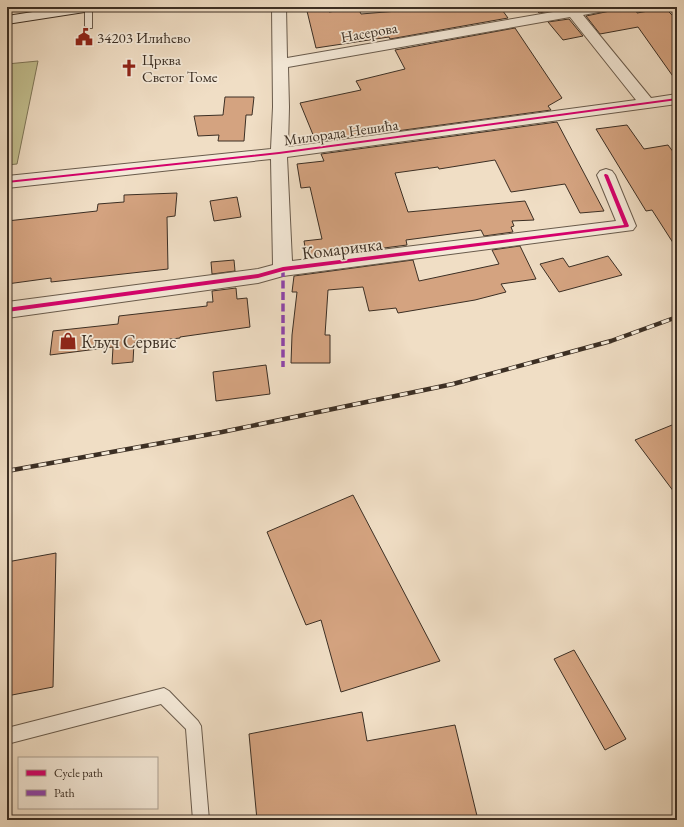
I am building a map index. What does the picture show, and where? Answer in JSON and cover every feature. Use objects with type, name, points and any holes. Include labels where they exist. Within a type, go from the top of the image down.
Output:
[{"type":"street","points":[[7,20],[90,7]]},
{"type":"street","points":[[279,7],[281,63],[279,153],[283,269]]},
{"type":"street","name":"Насерова","points":[[281,63],[605,7]]},
{"type":"street","points":[[574,13],[647,103]]},
{"type":"street","name":"Милорада Нешића","points":[[7,182],[279,153],[677,99]]},
{"type":"street","name":"Комаричка","points":[[7,310],[251,277],[283,269],[627,226],[606,176]]},
{"type":"lane","points":[[89,26],[90,7]]},
{"type":"lane","points":[[7,736],[164,696],[193,726],[201,820]]},
{"type":"shaded area","points":[[38,61],[17,164],[7,165],[7,64]]},
{"type":"building","points":[[306,7],[327,7],[329,12],[358,8],[361,14],[422,9],[421,7],[500,7],[508,18],[390,39],[389,37],[316,48]]},
{"type":"building","points":[[534,7],[573,7],[539,13]]},
{"type":"building","points":[[613,7],[636,7],[637,13],[665,8],[677,20],[677,82],[638,27],[600,34],[586,16],[610,11]]},
{"type":"building","points":[[569,19],[583,36],[563,40],[548,22]]},
{"type":"building","points":[[515,28],[562,98],[548,106],[551,110],[316,142],[300,103],[361,90],[356,81],[405,69],[395,50]]},
{"type":"building","points":[[225,97],[254,97],[252,115],[246,115],[244,141],[218,141],[219,135],[198,136],[194,116],[223,115]]},
{"type":"building","points":[[557,122],[604,211],[580,213],[565,184],[511,192],[495,160],[439,169],[438,167],[395,173],[408,212],[525,201],[534,220],[512,221],[514,226],[511,227],[513,232],[484,236],[481,230],[406,240],[407,245],[307,258],[304,241],[322,239],[310,187],[301,188],[297,164],[324,161],[321,154]]},
{"type":"building","points":[[627,125],[644,149],[668,145],[677,157],[677,249],[652,210],[646,211],[596,129]]},
{"type":"building","points":[[177,193],[175,216],[167,217],[168,269],[51,282],[51,278],[7,284],[7,221],[97,211],[98,204],[124,202],[124,195]]},
{"type":"building","points":[[237,197],[241,217],[214,221],[210,201]]},
{"type":"building","points":[[520,246],[536,279],[501,284],[506,292],[475,300],[398,313],[396,308],[369,311],[363,287],[328,290],[325,335],[330,335],[330,363],[291,363],[292,335],[297,292],[292,292],[294,276],[413,260],[419,281],[499,264],[492,250]]},
{"type":"building","points":[[608,256],[622,275],[559,292],[540,264],[563,258],[569,267]]},
{"type":"building","points":[[234,260],[235,271],[212,274],[211,262]]},
{"type":"building","points":[[236,288],[237,299],[247,298],[250,327],[180,338],[134,343],[133,362],[112,364],[113,347],[50,355],[53,331],[118,324],[119,316],[207,306],[207,302],[213,302],[212,291]]},
{"type":"building","points":[[266,365],[270,394],[216,401],[213,372]]},
{"type":"building","points":[[677,423],[677,496],[635,440]]},
{"type":"building","points":[[353,495],[440,661],[341,692],[321,620],[306,625],[267,532]]},
{"type":"building","points":[[56,553],[53,687],[7,696],[7,562]]},
{"type":"building","points":[[574,650],[626,739],[605,750],[554,659]]},
{"type":"building","points":[[362,712],[367,741],[455,725],[478,820],[257,820],[249,734]]},
{"type":"railway","points":[[7,471],[222,432],[453,384],[611,341],[677,317]]},
{"type":"marked path","points":[[283,269],[283,367]]},
{"type":"cycle path","points":[[7,182],[279,153],[677,99]]},
{"type":"cycle path","points":[[7,310],[258,276],[283,269],[627,226],[606,175]]},
{"type":"place","name":"34203 Илићево","points":[[84,37]]},
{"type":"place","name":"Црква Светог Томе","points":[[129,68]]},
{"type":"place","name":"Кључ Сервис","points":[[68,341]]}]
